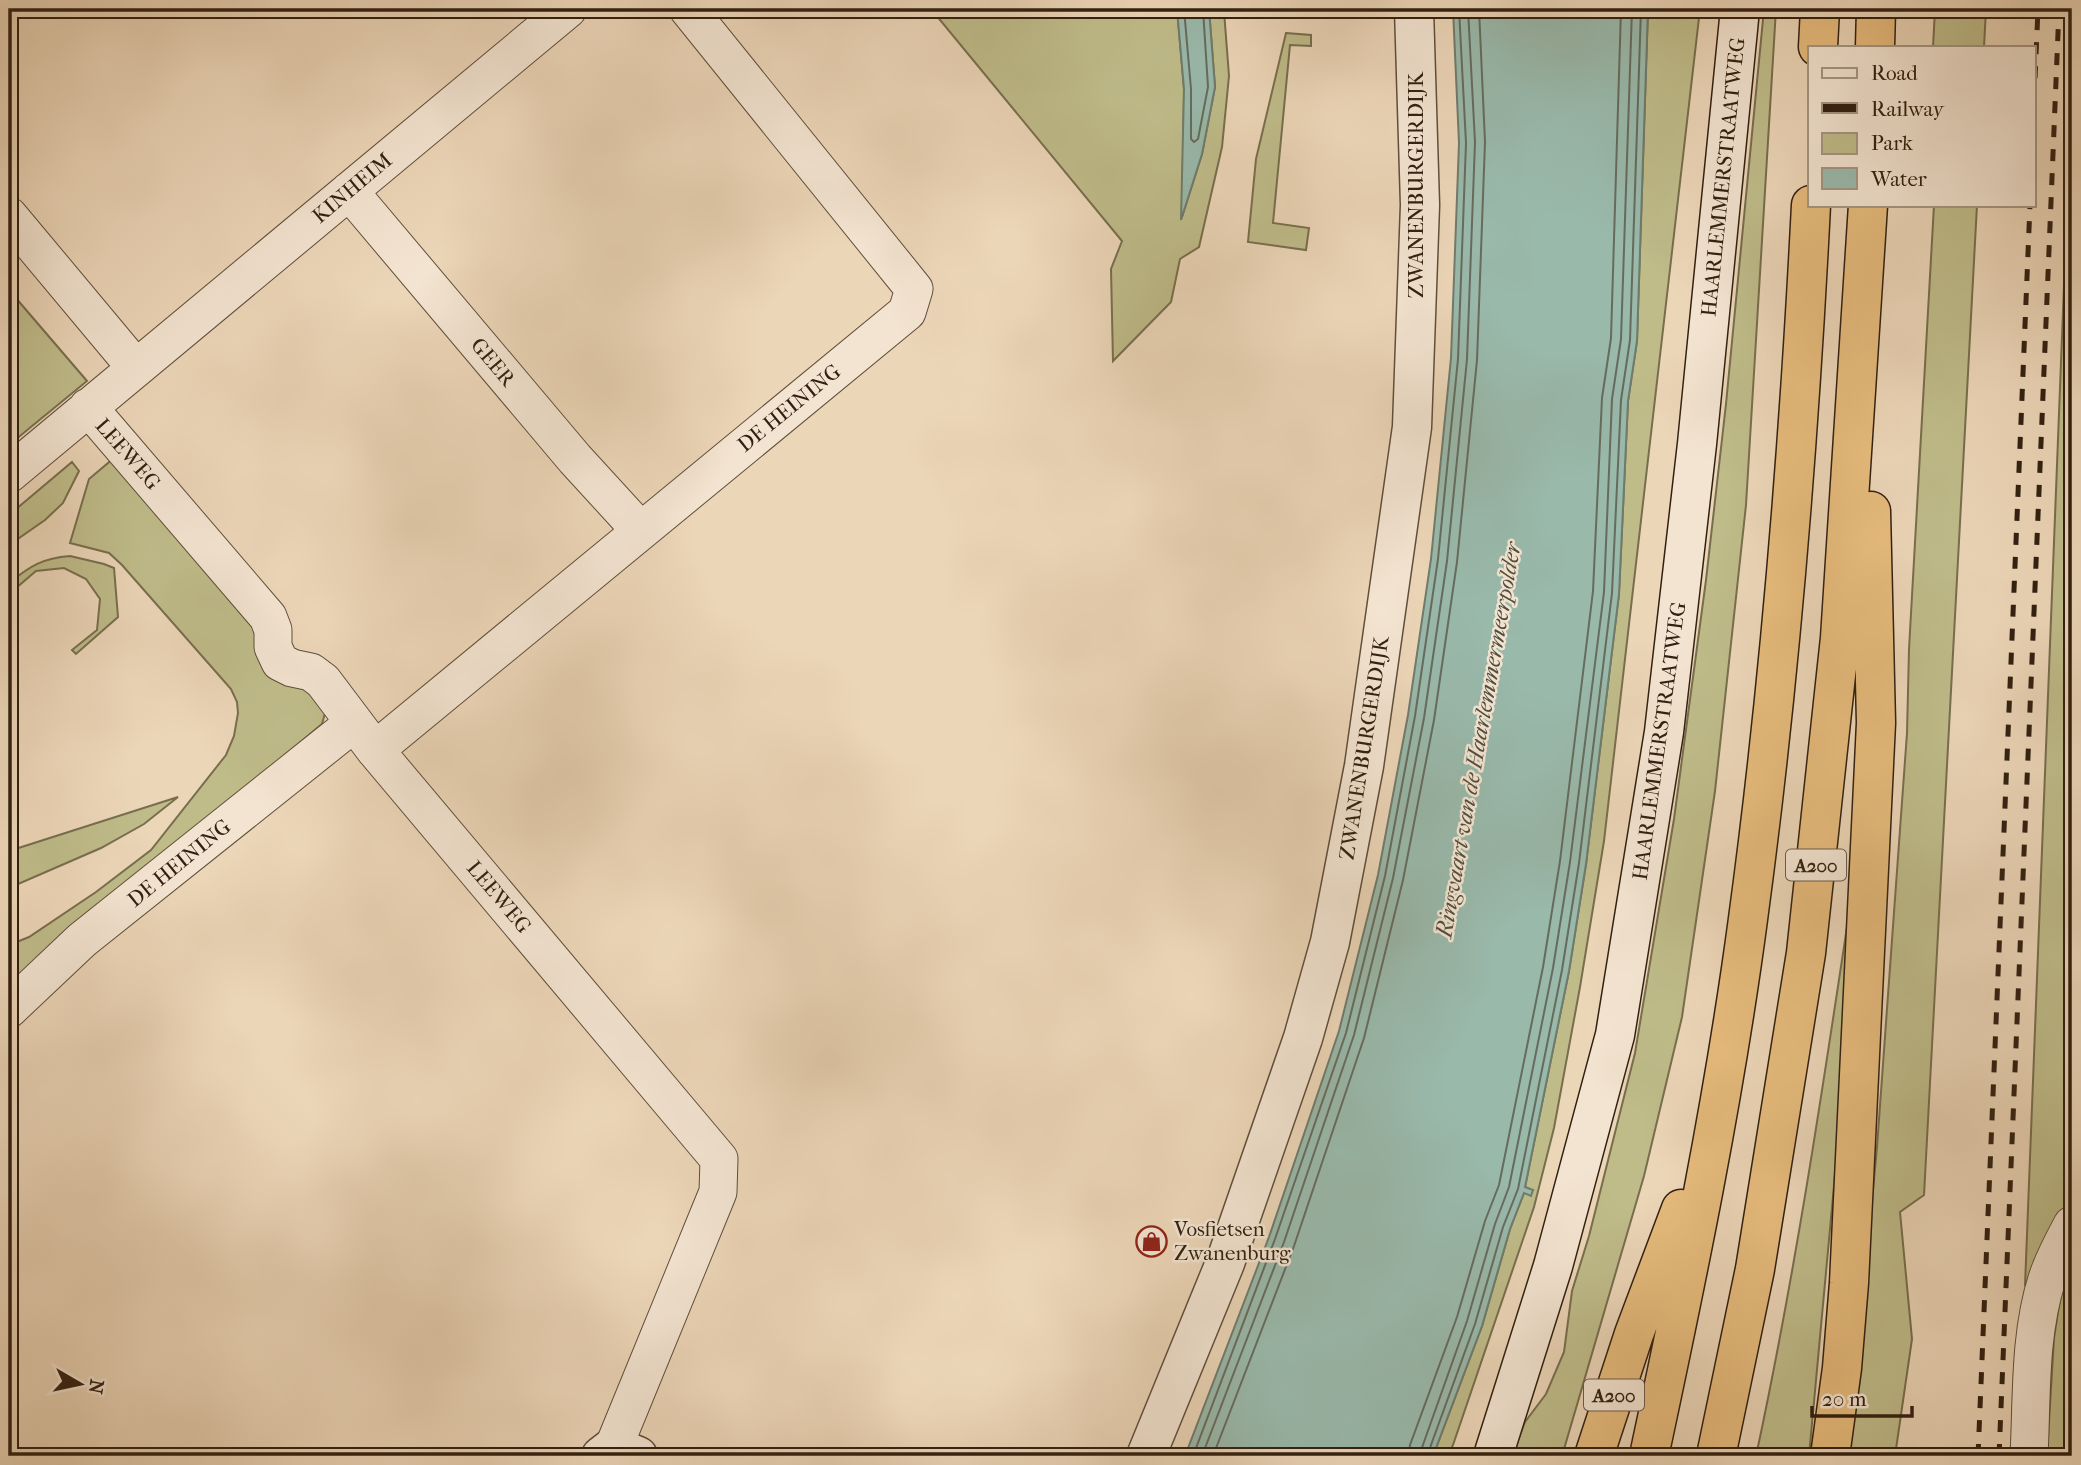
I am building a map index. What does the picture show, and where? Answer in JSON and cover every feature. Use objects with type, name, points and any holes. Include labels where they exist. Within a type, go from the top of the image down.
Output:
[{"type":"highway","points":[[1818,46],[1820,9]]},
{"type":"highway","points":[[1875,46],[1876,9]]},
{"type":"highway","name":"A200","points":[[1649,1456],[1681,1309],[1718,1112],[1748,919],[1779,652],[1805,320],[1811,206]]},
{"type":"highway","name":"A200","points":[[1716,1456],[1755,1269],[1806,953],[1840,638],[1868,206]]},
{"type":"highway","name":"A200","points":[[1830,1456],[1842,1368],[1849,1283],[1875,723],[1865,268]]},
{"type":"highway","name":"A200","points":[[1594,1456],[1634,1334],[1718,1112]]},
{"type":"street","name":"KINHEIM","points":[[9,474],[568,9]]},
{"type":"street","name":"DE HEINING","points":[[9,1009],[82,940],[365,736],[640,530],[907,312],[914,289],[688,9]]},
{"type":"street","name":"ZWANENBURGERDIJK","points":[[1146,1456],[1225,1263],[1303,1038],[1330,943],[1364,766],[1412,427],[1420,205],[1414,9]]},
{"type":"street","name":"HAARLEMMERSTRAATWEG","points":[[1493,1456],[1553,1266],[1615,1035],[1664,732],[1697,444],[1740,9]]},
{"type":"street","name":"GEER","points":[[349,191],[575,459],[640,530]]},
{"type":"street","points":[[9,216],[136,368]]},
{"type":"street","name":"LEEWEG","points":[[88,407],[268,617],[273,630],[273,647],[280,662],[311,673],[323,681],[365,736],[719,1159],[718,1192],[618,1453]]},
{"type":"street","points":[[2029,1456],[2034,1356],[2041,1303],[2053,1261],[2072,1225]]},
{"type":"green space","points":[[931,9],[1177,9],[1184,89],[1182,217],[1202,154],[1215,87],[1209,9],[1224,11],[1229,76],[1222,147],[1199,247],[1180,259],[1171,302],[1113,361],[1111,269],[1122,241]]},
{"type":"green space","points":[[1648,9],[1700,9],[1604,841],[1554,1128],[1534,1207],[1453,1445],[1448,1456],[1433,1456],[1482,1326],[1510,1229],[1524,1193],[1532,1190],[1525,1187],[1569,971],[1586,864],[1619,594],[1628,401],[1637,341]]},
{"type":"green space","points":[[1764,9],[1776,9],[1746,505],[1715,791],[1682,1017],[1644,1176],[1562,1456],[1512,1456],[1525,1422],[1546,1394],[1564,1352],[1572,1291],[1589,1236],[1635,1053],[1674,819],[1706,580],[1726,404]]},
{"type":"green space","points":[[1935,9],[1986,9],[1984,46],[1933,46]]},
{"type":"green space","points":[[1286,33],[1311,35],[1311,46],[1290,45],[1273,223],[1309,228],[1306,250],[1248,242],[1256,159]]},
{"type":"green space","points":[[2072,80],[2072,1204],[2025,1286]]},
{"type":"green space","points":[[1934,206],[1977,206],[1924,1195],[1900,1212],[1912,1339],[1895,1456],[1849,1456],[1877,1147],[1907,733],[1909,649]]},
{"type":"green space","points":[[9,290],[87,381],[9,445]]},
{"type":"green space","points":[[114,458],[260,624],[255,647],[266,670],[303,683],[327,706],[322,724],[9,986],[9,945],[29,937],[96,892],[151,850],[226,755],[234,736],[238,713],[237,702],[231,689],[109,553],[70,543],[89,479]]},
{"type":"green space","points":[[72,462],[79,471],[63,503],[45,520],[9,545],[9,515]]},
{"type":"green space","points":[[70,556],[114,568],[118,617],[76,654],[72,650],[97,630],[100,599],[86,579],[64,568],[36,571],[9,594],[9,583],[30,568],[44,561]]},
{"type":"green space","points":[[178,797],[144,824],[101,848],[9,888],[9,851]]},
{"type":"green space","points":[[1848,920],[1841,1110],[1809,1456],[1756,1456],[1795,1256]]},
{"type":"green space","points":[[2072,1267],[2072,1456],[2047,1456],[2054,1338],[2062,1286]]},
{"type":"water","points":[[1177,9],[1209,9],[1215,87],[1202,154],[1181,220],[1184,89]]},
{"type":"water","name":"Ringvaart van de Haarlemmermeerpolder","points":[[1453,9],[1648,9],[1637,341],[1628,401],[1619,594],[1586,864],[1569,971],[1525,1187],[1533,1190],[1531,1196],[1524,1193],[1510,1229],[1482,1326],[1433,1456],[1185,1456],[1269,1237],[1339,1031],[1378,875],[1408,715],[1431,559],[1451,358],[1459,143]]},
{"type":"railway","points":[[2036,56],[2038,9]]},
{"type":"railway","points":[[1999,1456],[2059,9]]},
{"type":"railway","points":[[1978,1456],[2030,206]]},
{"type":"place","name":"Vosfietsen Zwanenburg","points":[[1151,1241]]}]
